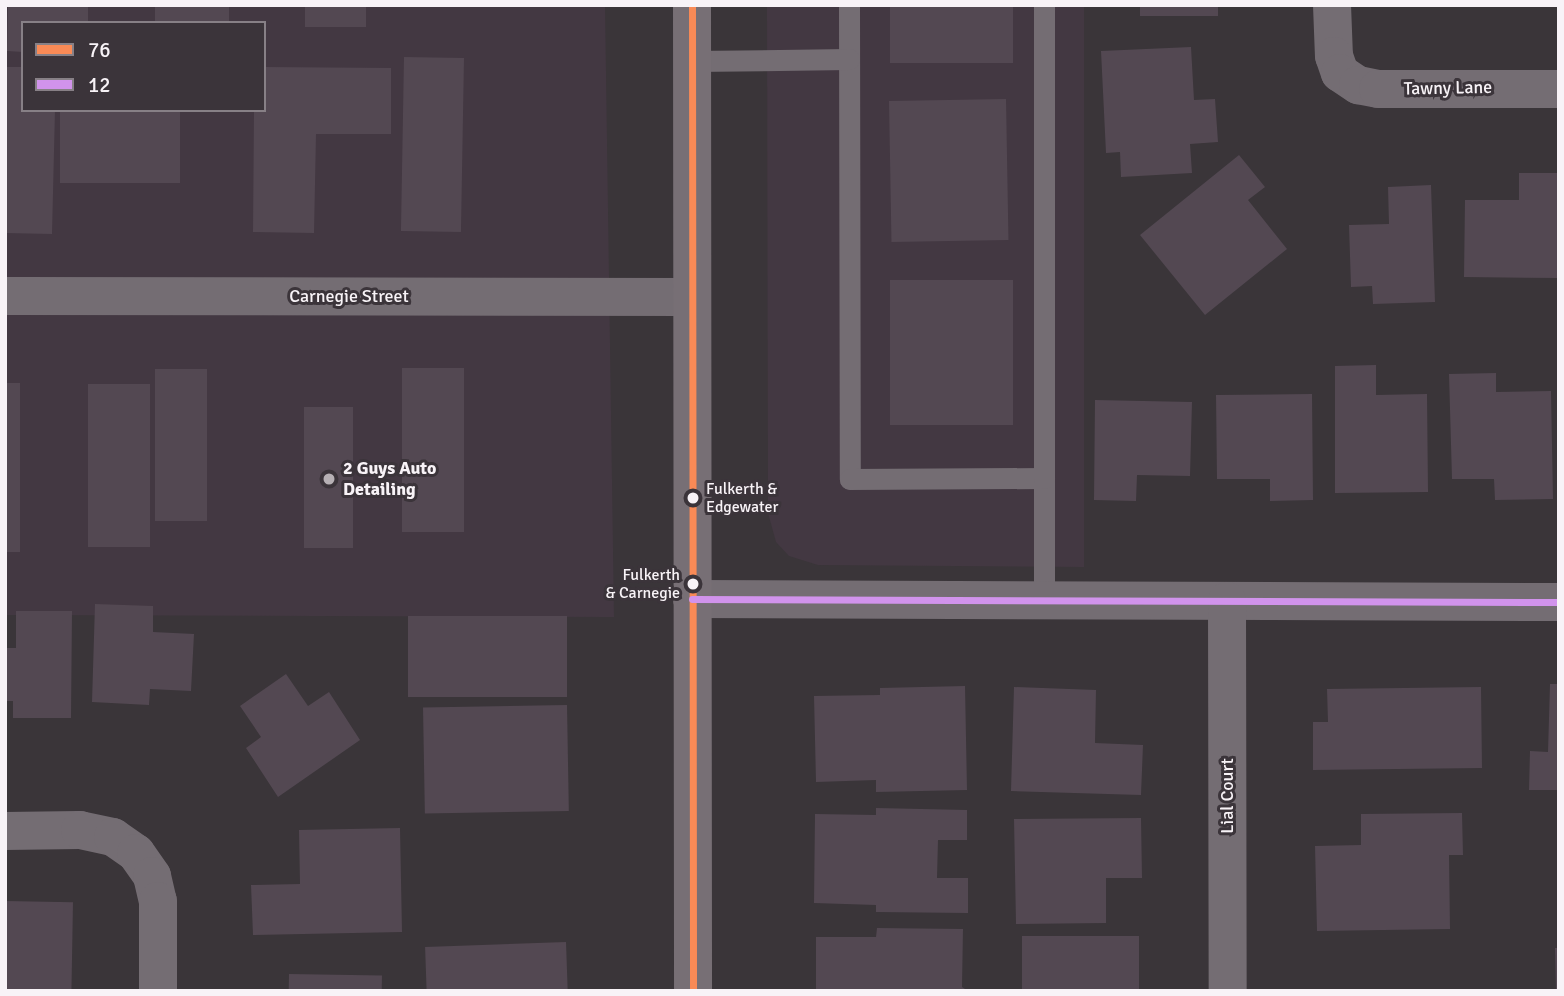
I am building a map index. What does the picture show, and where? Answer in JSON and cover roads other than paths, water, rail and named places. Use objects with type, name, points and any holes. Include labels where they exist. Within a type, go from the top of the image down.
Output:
[{"type":"street","points":[[692,5],[693,991]]},
{"type":"street","name":"Tawny Lane","points":[[1332,5],[1334,56],[1340,73],[1358,85],[1378,89],[1559,89]]},
{"type":"street","name":"Carnegie Street","points":[[5,296],[692,297]]},
{"type":"street","points":[[692,599],[1559,602]]},
{"type":"street","name":"Lial Court","points":[[1227,601],[1228,991]]},
{"type":"street","points":[[5,831],[80,831],[113,837],[136,853],[152,876],[158,901],[158,991]]},
{"type":"lane","points":[[849,5],[850,479],[1044,478]]},
{"type":"lane","points":[[1044,5],[1045,600]]},
{"type":"lane","points":[[692,61],[849,59]]},
{"type":"place","name":"2 Guys Auto Detailing","points":[[329,479]]},
{"type":"place","name":"Fulkerth & Edgewater","points":[[693,498]]},
{"type":"place","name":"Fulkerth & Carnegie","points":[[693,584]]}]
